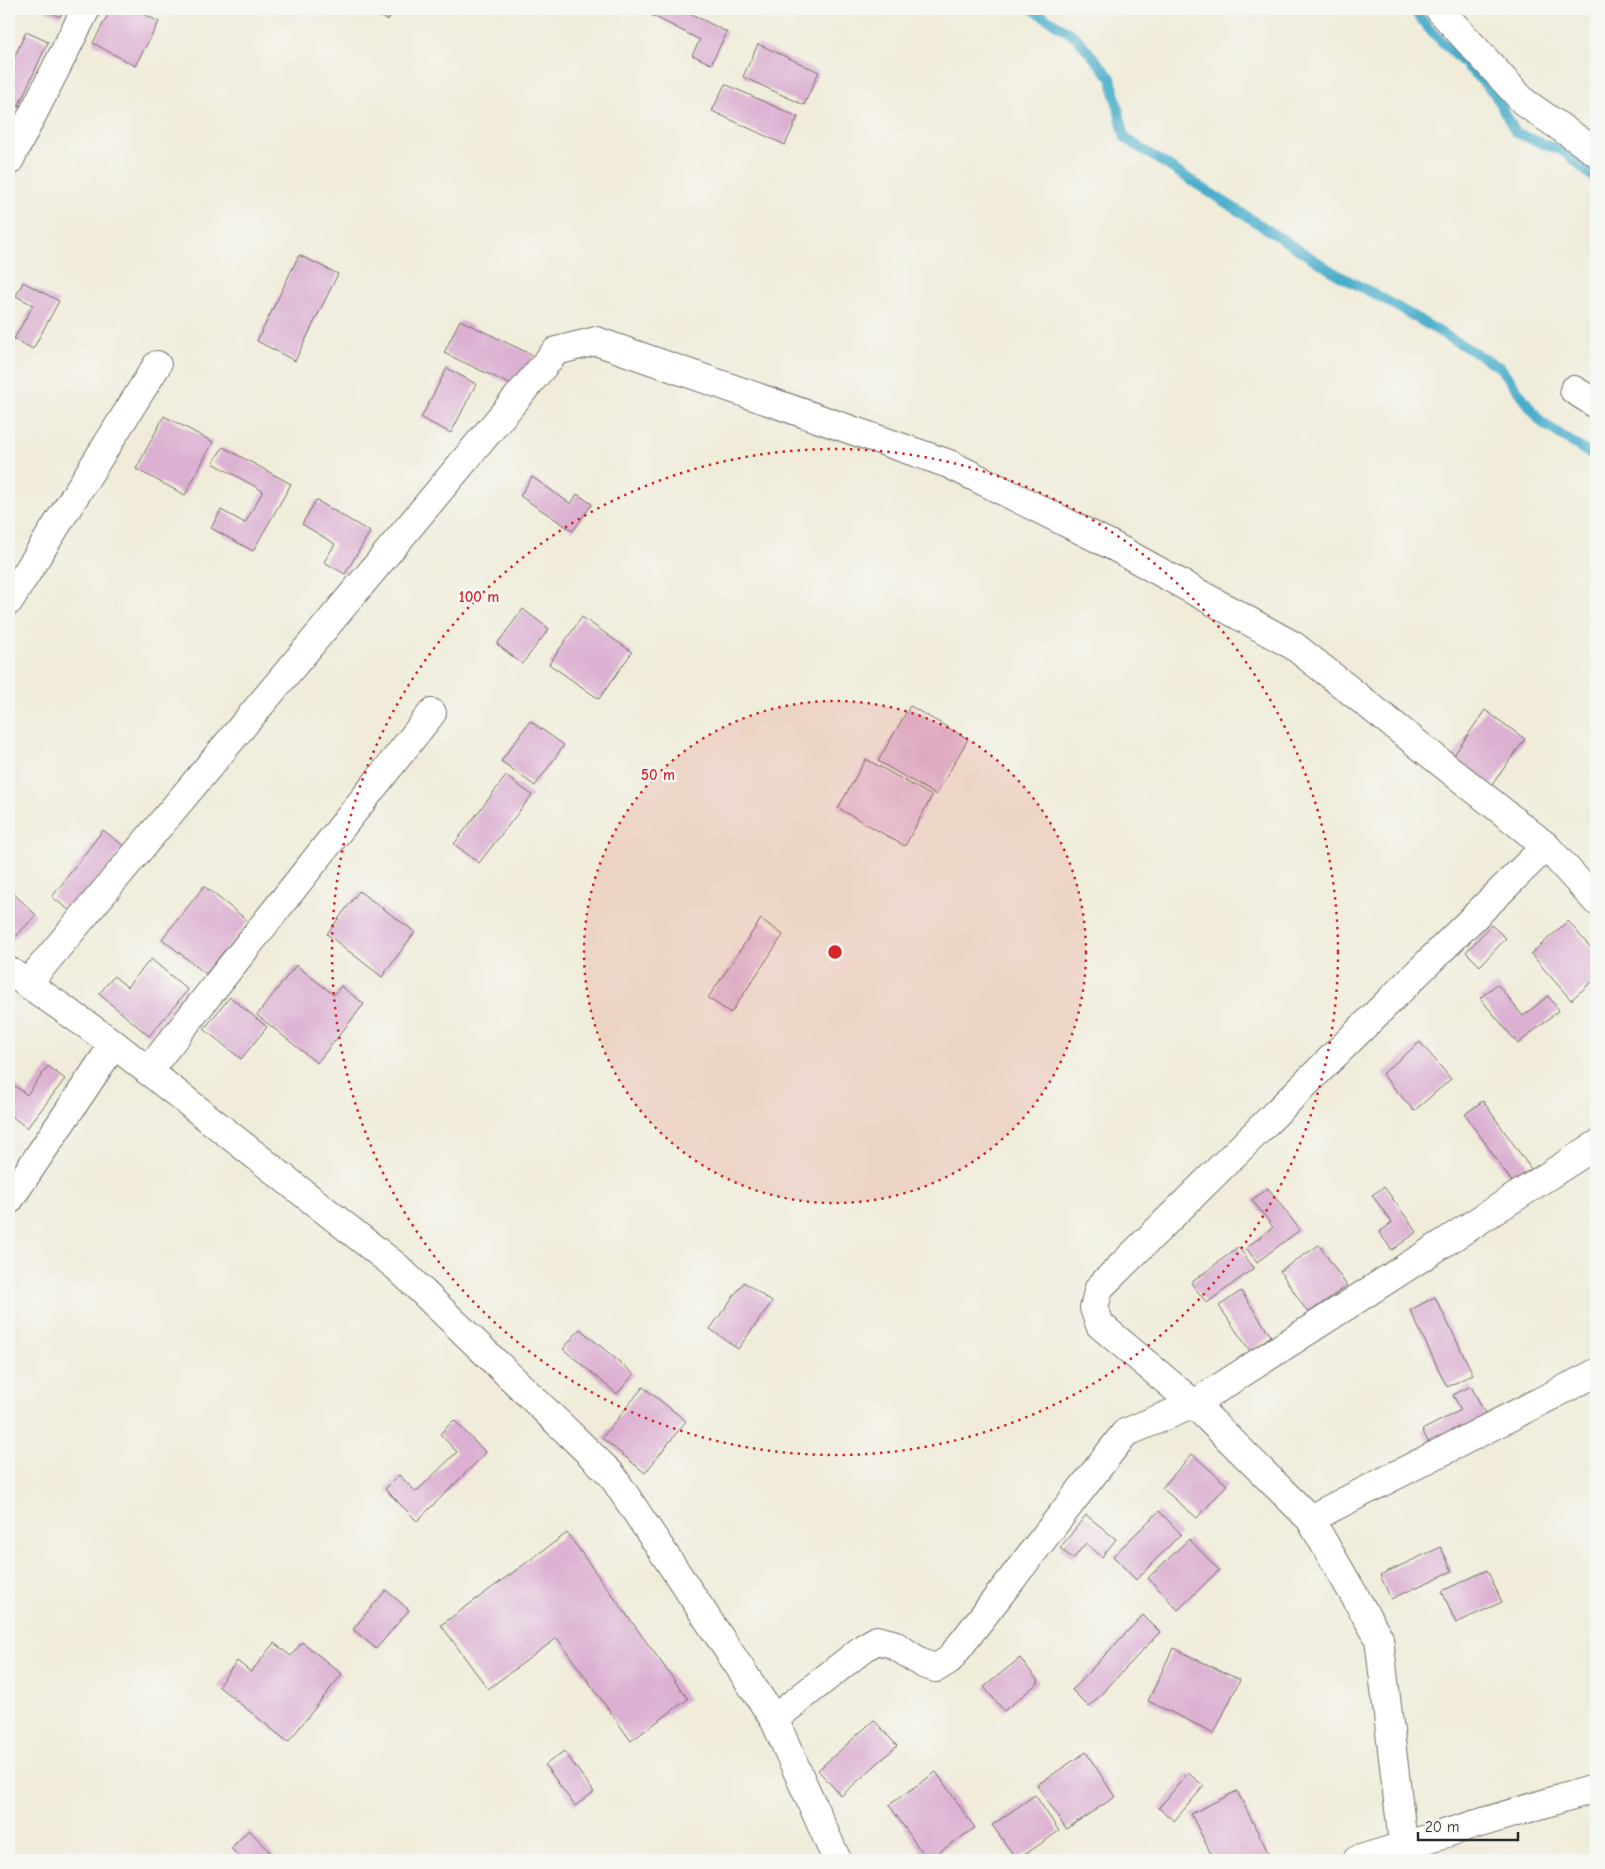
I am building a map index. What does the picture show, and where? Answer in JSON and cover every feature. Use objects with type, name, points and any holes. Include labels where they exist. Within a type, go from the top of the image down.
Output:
[{"type":"street","points":[[9,161],[86,9]]},
{"type":"street","points":[[1439,9],[1524,102],[1596,152]]},
{"type":"street","points":[[837,1860],[774,1719],[611,1474],[397,1268],[114,1044],[18,978],[556,351],[596,341],[949,464],[1113,546],[1294,646],[1546,846],[1596,901]]},
{"type":"street","points":[[9,601],[157,365]]},
{"type":"street","points":[[148,1071],[432,713]]},
{"type":"street","points":[[1404,1854],[1379,1638],[1310,1519],[1194,1404],[1100,1325],[1094,1308],[1099,1288],[1546,846]]},
{"type":"street","points":[[9,1200],[114,1044]]},
{"type":"street","points":[[774,1719],[865,1646],[877,1640],[893,1644],[922,1664],[936,1668],[949,1660],[1125,1433],[1194,1404],[1596,1144]]},
{"type":"street","points":[[1310,1519],[1596,1373]]},
{"type":"street","points":[[1356,1860],[1404,1854],[1596,1788]]},
{"type":"building","points":[[43,9],[64,9],[60,17]]},
{"type":"building","points":[[111,9],[135,9],[159,22],[135,66],[93,43]]},
{"type":"building","points":[[362,9],[393,9],[388,20]]},
{"type":"building","points":[[640,9],[681,9],[727,32],[711,64],[692,55],[700,40]]},
{"type":"building","points":[[26,32],[48,42],[18,107],[9,103],[9,69]]},
{"type":"building","points":[[758,44],[819,72],[804,105],[743,77]]},
{"type":"building","points":[[725,84],[798,117],[785,145],[712,111]]},
{"type":"building","points":[[299,255],[338,274],[295,361],[257,341]]},
{"type":"building","points":[[23,282],[59,301],[33,349],[14,339],[33,305],[16,296]]},
{"type":"building","points":[[460,320],[534,356],[518,388],[444,353]]},
{"type":"building","points":[[447,368],[476,384],[451,433],[421,418]]},
{"type":"building","points":[[164,416],[213,442],[185,495],[136,469]]},
{"type":"building","points":[[223,447],[291,484],[253,551],[211,528],[221,510],[245,523],[263,491],[213,463]]},
{"type":"building","points":[[532,477],[571,504],[577,494],[592,504],[573,531],[520,496]]},
{"type":"building","points":[[316,500],[370,532],[345,574],[324,562],[335,544],[302,524]]},
{"type":"building","points":[[523,609],[549,629],[522,664],[497,644]]},
{"type":"building","points":[[582,617],[632,652],[599,699],[549,664]]},
{"type":"building","points":[[910,706],[968,739],[936,795],[878,761]]},
{"type":"building","points":[[1485,710],[1525,739],[1491,786],[1452,758]]},
{"type":"building","points":[[530,721],[564,745],[535,786],[501,761]]},
{"type":"building","points":[[866,759],[932,796],[905,846],[838,808]]},
{"type":"building","points":[[506,776],[532,795],[479,863],[454,844]]},
{"type":"building","points":[[103,830],[124,846],[73,913],[52,897]]},
{"type":"building","points":[[204,886],[248,921],[206,974],[162,939]]},
{"type":"building","points":[[9,889],[36,915],[9,944]]},
{"type":"building","points":[[359,891],[415,932],[382,977],[327,934]]},
{"type":"building","points":[[761,919],[783,935],[731,1013],[708,998]]},
{"type":"building","points":[[1568,921],[1596,954],[1596,978],[1571,1000],[1531,954]]},
{"type":"building","points":[[1491,925],[1506,938],[1480,966],[1466,952]]},
{"type":"building","points":[[151,959],[188,990],[149,1036],[99,994],[114,976],[127,987]]},
{"type":"building","points":[[296,965],[334,995],[341,986],[364,1004],[317,1063],[257,1015]]},
{"type":"building","points":[[1497,984],[1523,1016],[1548,996],[1559,1010],[1518,1044],[1480,998]]},
{"type":"building","points":[[230,997],[267,1027],[241,1059],[204,1029]]},
{"type":"building","points":[[1420,1042],[1451,1079],[1414,1111],[1382,1074]]},
{"type":"building","points":[[48,1066],[65,1079],[27,1128],[9,1114],[9,1081],[27,1095]]},
{"type":"building","points":[[1483,1101],[1531,1169],[1512,1182],[1465,1114]]},
{"type":"building","points":[[1384,1187],[1417,1232],[1392,1250],[1379,1232],[1392,1223],[1372,1195]]},
{"type":"building","points":[[1268,1188],[1300,1230],[1257,1262],[1246,1248],[1273,1227],[1252,1200]]},
{"type":"building","points":[[1319,1245],[1347,1286],[1308,1313],[1280,1271]]},
{"type":"building","points":[[1238,1247],[1254,1268],[1207,1303],[1191,1283]]},
{"type":"building","points":[[744,1282],[772,1302],[738,1349],[710,1329]]},
{"type":"building","points":[[1241,1291],[1271,1336],[1250,1351],[1219,1306]]},
{"type":"building","points":[[1435,1297],[1473,1374],[1447,1387],[1410,1310]]},
{"type":"building","points":[[580,1329],[634,1374],[617,1394],[563,1349]]},
{"type":"building","points":[[1471,1386],[1490,1423],[1434,1453],[1422,1430],[1461,1410],[1453,1395]]},
{"type":"building","points":[[643,1387],[686,1421],[645,1473],[602,1438]]},
{"type":"building","points":[[454,1420],[486,1453],[417,1521],[385,1489],[399,1475],[416,1492],[457,1452],[440,1434]]},
{"type":"building","points":[[1192,1454],[1227,1485],[1197,1518],[1162,1488]]},
{"type":"building","points":[[1159,1511],[1181,1534],[1136,1580],[1113,1556]]},
{"type":"building","points":[[1086,1515],[1116,1539],[1102,1557],[1086,1543],[1073,1559],[1060,1548]]},
{"type":"building","points":[[567,1533],[688,1699],[631,1741],[557,1638],[488,1689],[441,1625]]},
{"type":"building","points":[[1189,1539],[1219,1570],[1178,1610],[1148,1578]]},
{"type":"building","points":[[1441,1547],[1452,1571],[1391,1599],[1380,1575]]},
{"type":"building","points":[[1487,1570],[1502,1602],[1456,1623],[1442,1591]]},
{"type":"building","points":[[386,1590],[409,1610],[376,1649],[353,1629]]},
{"type":"building","points":[[1143,1615],[1160,1632],[1089,1707],[1072,1690]]},
{"type":"building","points":[[302,1642],[342,1674],[288,1742],[218,1686],[237,1661],[251,1672],[274,1643],[291,1656]]},
{"type":"building","points":[[1173,1648],[1240,1680],[1214,1733],[1148,1701]]},
{"type":"building","points":[[1020,1658],[1039,1682],[1004,1711],[984,1687]]},
{"type":"building","points":[[874,1720],[897,1746],[841,1796],[818,1770]]},
{"type":"building","points":[[564,1751],[594,1792],[575,1806],[545,1765]]},
{"type":"building","points":[[1086,1752],[1115,1797],[1066,1829],[1037,1785]]},
{"type":"building","points":[[936,1772],[975,1828],[927,1860],[889,1805]]},
{"type":"building","points":[[1188,1773],[1204,1786],[1174,1821],[1159,1808]]},
{"type":"building","points":[[1237,1791],[1272,1860],[1214,1860],[1191,1814]]},
{"type":"building","points":[[1035,1795],[1059,1831],[1017,1860],[992,1825]]},
{"type":"building","points":[[249,1830],[278,1860],[242,1860],[231,1848]]},
{"type":"building","points":[[1511,1855],[1511,1860],[1492,1860],[1492,1857]]},
{"type":"waterway","points":[[1032,9],[1076,37],[1111,78],[1125,138],[1338,275],[1384,299],[1501,368],[1541,422],[1596,458]]},
{"type":"waterway","points":[[1413,9],[1430,30],[1494,93],[1516,133],[1565,152],[1596,180]]}]
